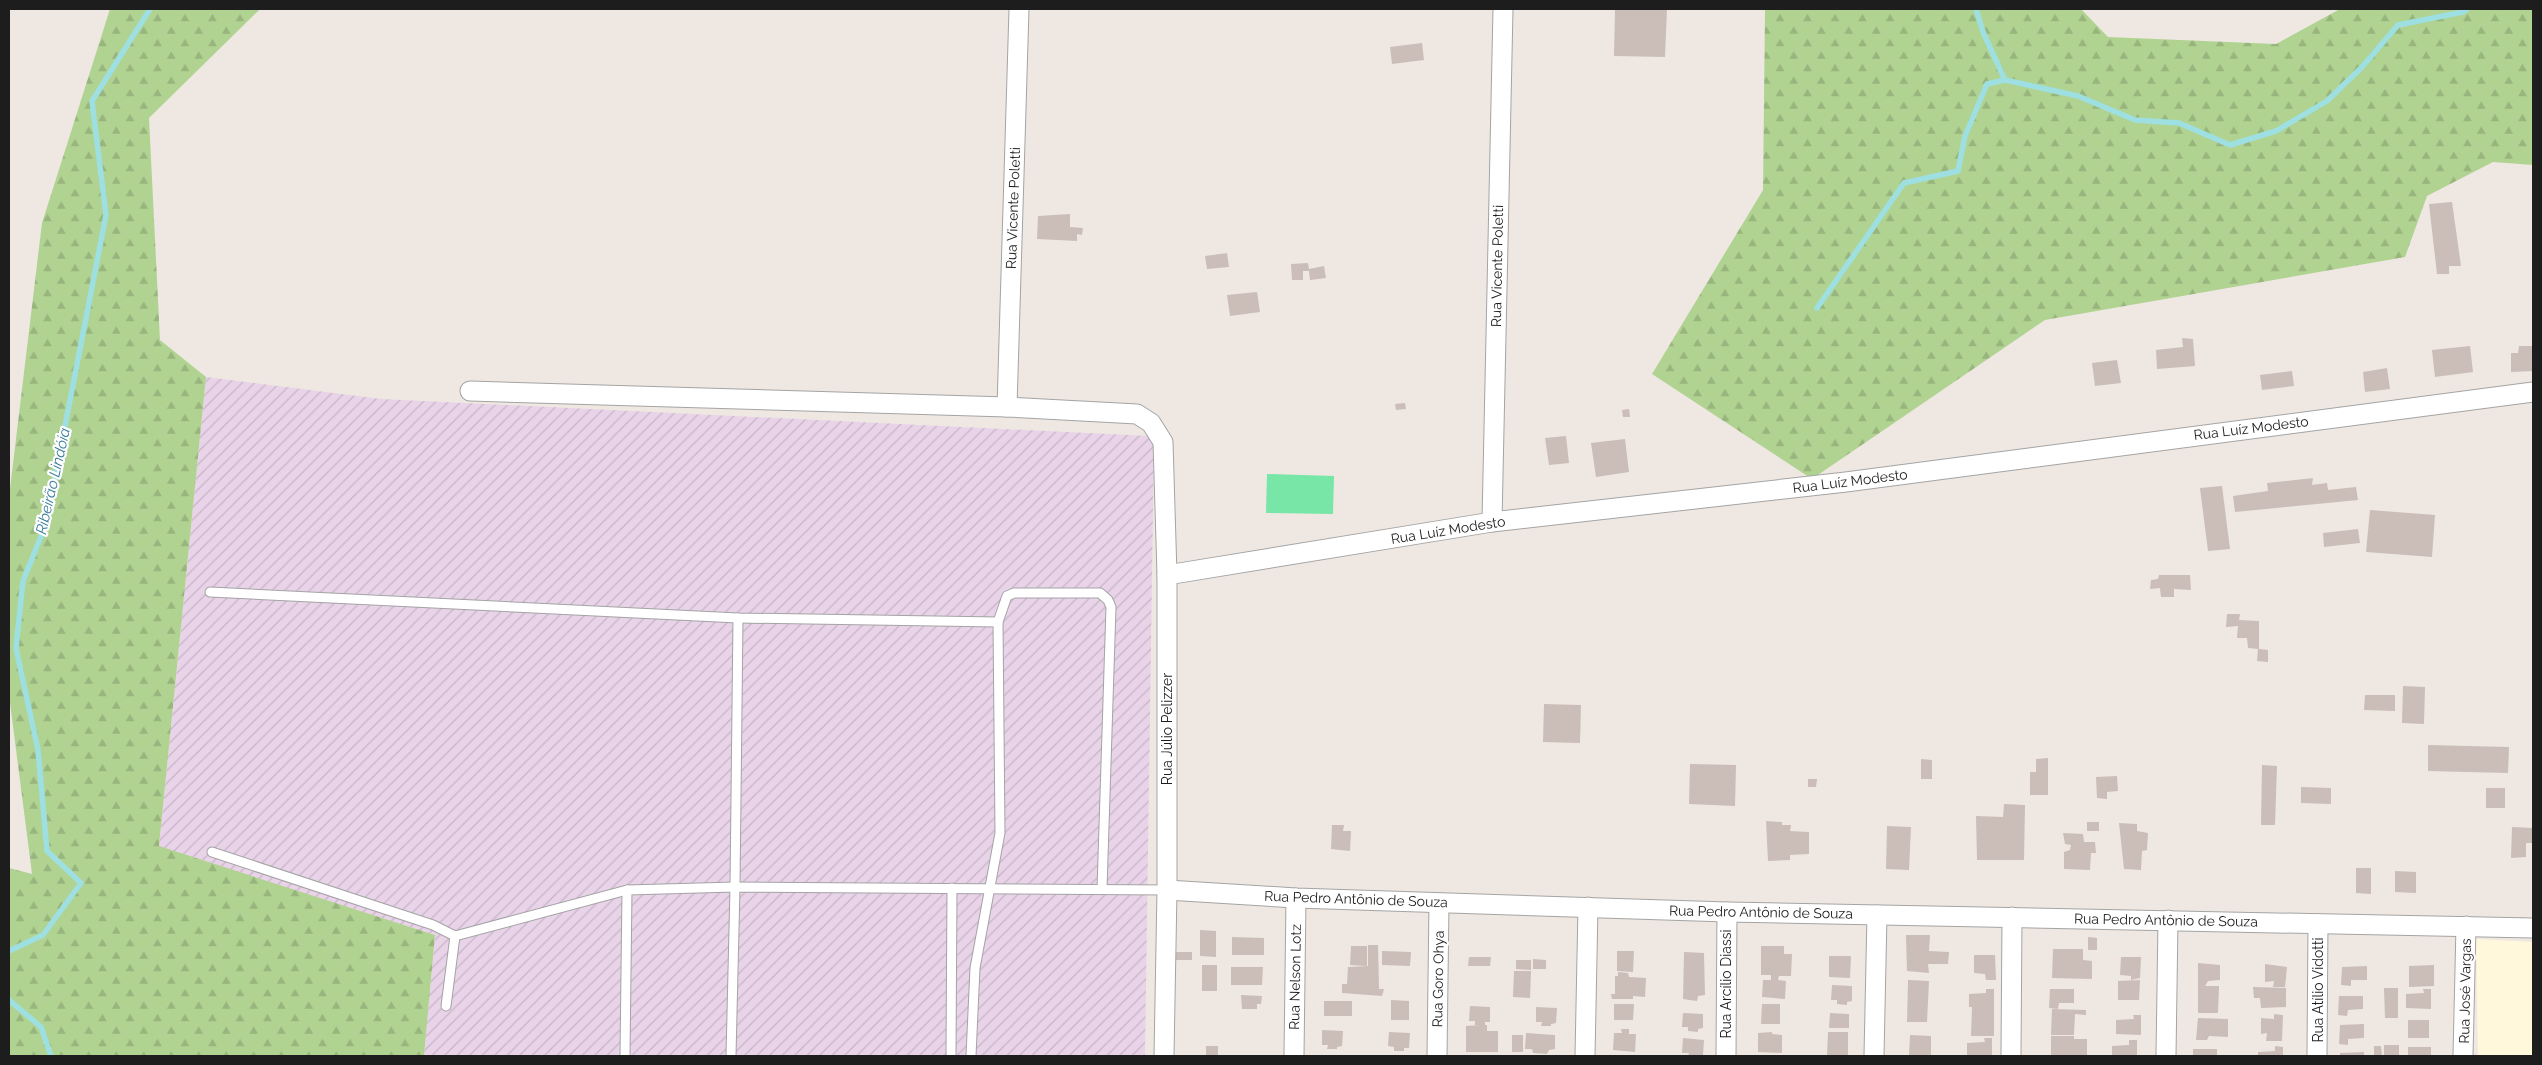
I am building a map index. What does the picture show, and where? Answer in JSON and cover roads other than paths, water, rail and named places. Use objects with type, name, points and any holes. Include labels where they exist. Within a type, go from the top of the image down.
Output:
[{"type":"street","name":"Rua Vicente Poletti","points":[[1006,407],[1019,9]]},
{"type":"street","name":"Rua Vicente Poletti","points":[[1492,522],[1503,9]]},
{"type":"street","points":[[470,391],[1006,407]]},
{"type":"street","name":"Rua Luíz Modesto","points":[[1167,575],[1492,522],[1846,482],[2533,392]]},
{"type":"street","name":"Rua Júlio Pelizzer","points":[[1006,407],[1137,414],[1151,423],[1163,442],[1167,575],[1167,890],[1164,1056]]},
{"type":"street","name":"Rua Pedro Antônio de Souza","points":[[1167,890],[1296,898],[1727,912],[2533,928]]},
{"type":"street","name":"Rua Nelson Lotz","points":[[1294,1056],[1296,898]]},
{"type":"street","name":"Rua Goro Ohya","points":[[1437,1056],[1439,903]]},
{"type":"street","points":[[1585,1056],[1588,907]]},
{"type":"street","name":"Rua Arcílio Diassi","points":[[1726,1056],[1727,912]]},
{"type":"street","points":[[1874,1056],[1877,914]]},
{"type":"street","points":[[2011,1056],[2012,917]]},
{"type":"street","points":[[2166,1056],[2168,920]]},
{"type":"street","name":"Rua Atílio Vidotti","points":[[2317,1056],[2318,924]]},
{"type":"street","name":"Rua José Vargas","points":[[2463,1056],[2466,926]]},
{"type":"lane","points":[[210,592],[738,618],[998,622]]},
{"type":"lane","points":[[971,1056],[975,968],[1000,833],[998,622],[1007,596],[1014,593],[1100,593],[1108,600],[1111,608],[1102,889]]},
{"type":"lane","points":[[731,1056],[736,887],[738,618]]},
{"type":"lane","points":[[212,852],[433,925],[455,936],[446,1006]]},
{"type":"lane","name":"Rua Pedro Antônio de Souza","points":[[455,936],[628,890],[736,887],[1167,890]]},
{"type":"lane","points":[[950,1056],[952,888]]},
{"type":"lane","points":[[625,1056],[628,890]]},
{"type":"waterway","name":"Ribeirão Lindóia","points":[[9,951],[43,935],[81,883],[47,851],[38,750],[16,648],[23,581],[46,524],[106,215],[92,101],[150,9]]},
{"type":"waterway","name":"Ribeirão Lindóia","points":[[1976,9],[1983,32],[2005,80],[2078,96],[2135,120],[2179,123],[2230,145],[2276,131],[2327,101],[2362,67],[2398,25],[2463,12],[2467,9]]},
{"type":"waterway","points":[[1817,308],[1904,183],[1958,171],[1965,136],[1987,84],[2005,80]]},
{"type":"waterway","name":"Ribeirão Lindóia","points":[[9,1000],[41,1027],[51,1056]]}]
